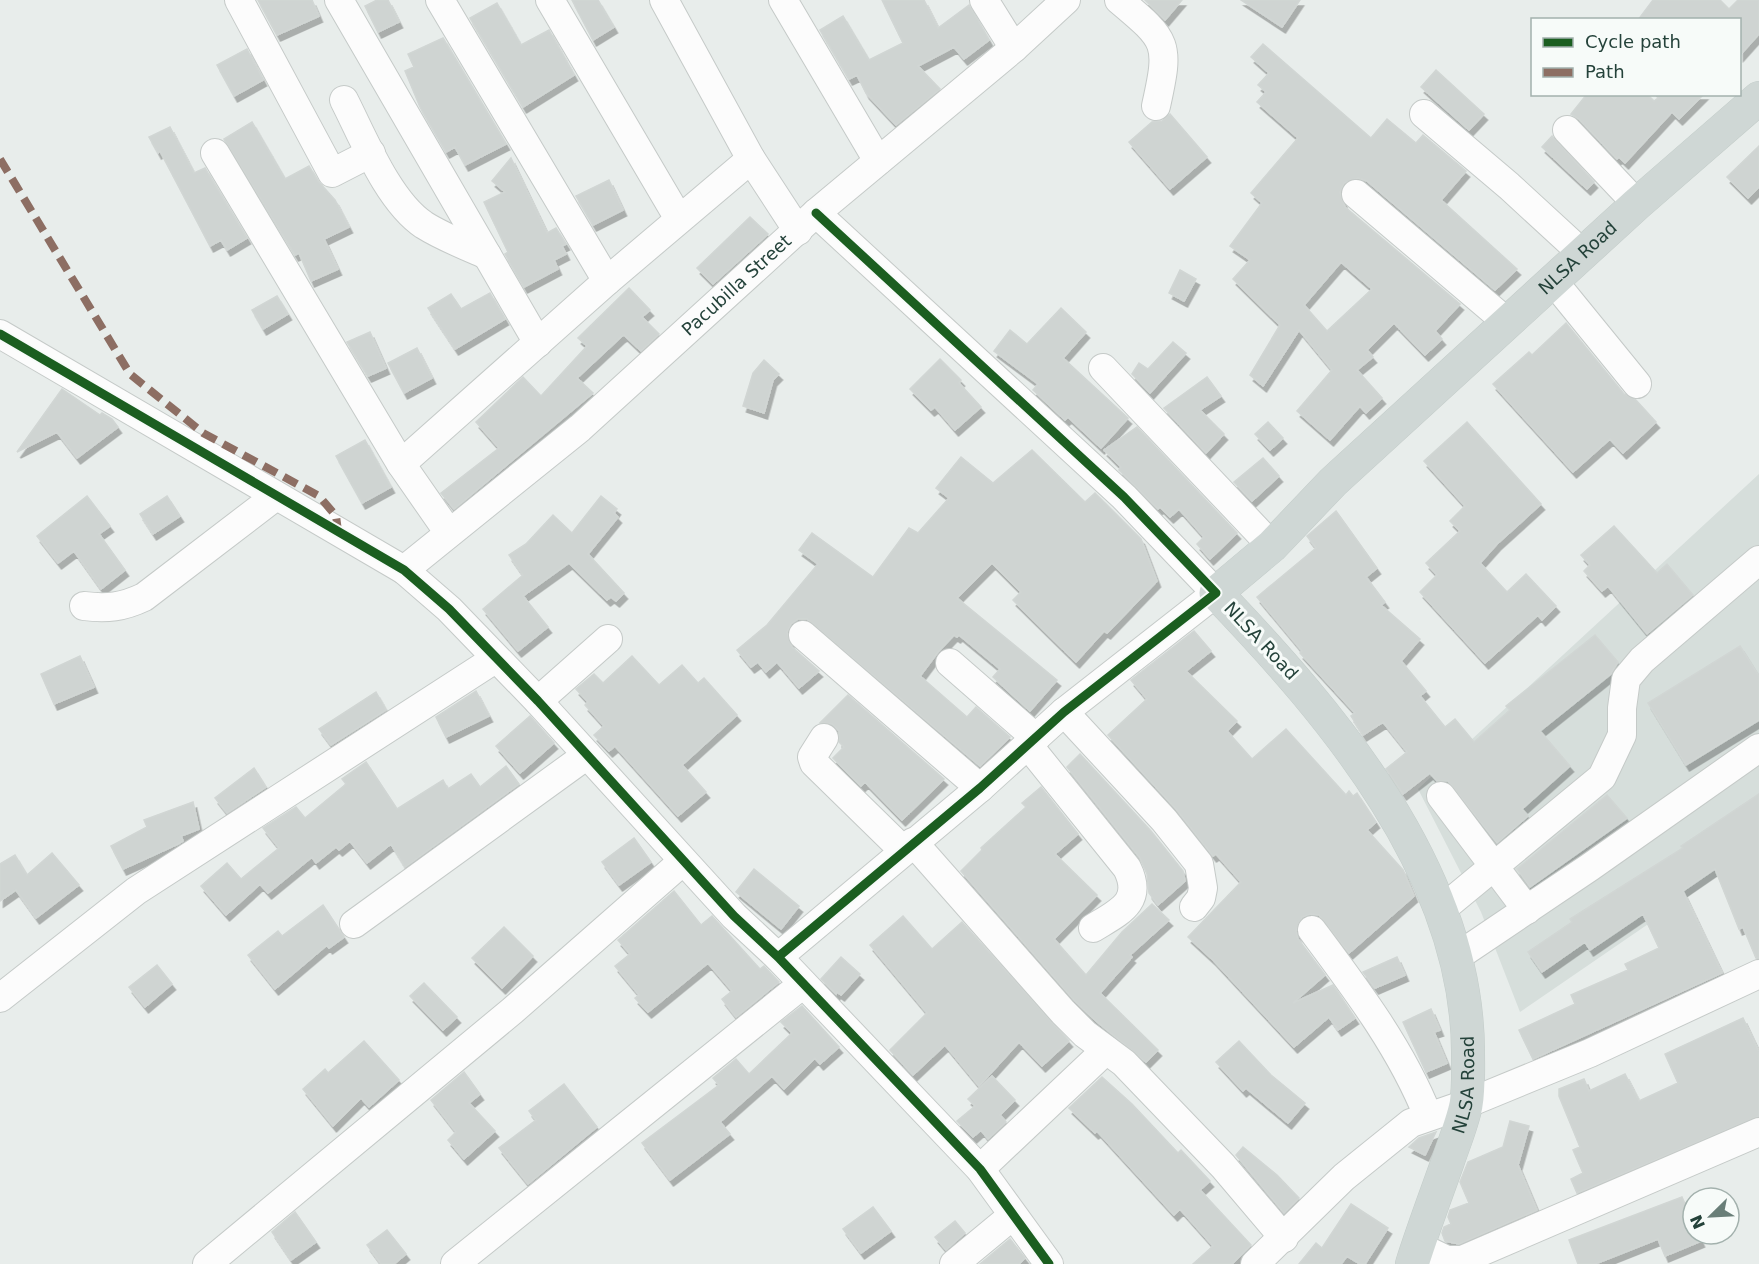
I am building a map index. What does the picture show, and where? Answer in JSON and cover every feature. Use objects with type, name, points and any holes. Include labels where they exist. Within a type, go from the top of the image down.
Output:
[{"type":"main road","name":"NLSA Road","points":[[1415,1255],[1466,1104],[1466,1013],[1455,958],[1441,910],[1394,815],[1354,752],[1318,705],[1216,593],[1272,546],[1333,482],[1637,204],[1759,98]]},
{"type":"street","points":[[239,0],[332,173],[371,153]]},
{"type":"street","points":[[339,0],[538,344]]},
{"type":"street","points":[[440,0],[608,281]]},
{"type":"street","points":[[550,0],[679,219]]},
{"type":"street","points":[[664,0],[751,159],[807,222],[1124,497],[1216,593],[1064,712],[980,788],[778,957]]},
{"type":"street","points":[[783,0],[878,161]]},
{"type":"street","points":[[984,0],[1014,48]]},
{"type":"street","name":"Pacubilla Street","points":[[405,570],[572,435],[807,222],[1014,48],[1066,0]]},
{"type":"street","points":[[1119,0],[1152,27],[1163,48],[1166,60],[1156,106]]},
{"type":"street","points":[[344,100],[396,196],[411,214],[424,225],[487,255]]},
{"type":"street","points":[[1424,114],[1583,254]]},
{"type":"street","points":[[1567,130],[1637,204]]},
{"type":"street","points":[[215,153],[401,464],[449,533]]},
{"type":"street","points":[[401,464],[679,219],[751,159]]},
{"type":"street","points":[[1356,194],[1508,323]]},
{"type":"street","points":[[1554,282],[1637,384]]},
{"type":"street","points":[[0,334],[405,570],[449,609],[538,701],[734,916],[778,957],[980,1169],[1049,1264]]},
{"type":"street","points":[[1103,368],[1272,546]]},
{"type":"street","points":[[84,606],[109,609],[127,605],[144,597],[276,496]]},
{"type":"street","points":[[1441,910],[1602,777],[1622,735],[1622,708],[1626,679],[1642,660],[1759,560]]},
{"type":"street","points":[[803,635],[980,788]]},
{"type":"street","points":[[538,701],[608,639]]},
{"type":"street","points":[[0,998],[136,891],[495,659]]},
{"type":"street","points":[[950,663],[1032,742],[1133,880],[1134,893],[1130,900],[1119,912],[1093,928]]},
{"type":"street","points":[[1064,712],[1164,820],[1198,864],[1203,888],[1201,898],[1194,907]]},
{"type":"street","points":[[824,738],[814,750],[812,757],[814,763],[908,846],[1055,1004],[1106,1050],[1124,1063],[1156,1095],[1284,1238]]},
{"type":"street","points":[[1455,958],[1759,748]]},
{"type":"street","points":[[354,924],[587,755]]},
{"type":"street","points":[[1441,796],[1527,910]]},
{"type":"street","points":[[207,1264],[512,1011],[683,861]]},
{"type":"street","points":[[1312,930],[1394,1047],[1414,1080],[1428,1116]]},
{"type":"street","points":[[1255,1264],[1370,1154],[1405,1127],[1590,1053],[1759,974]]},
{"type":"street","points":[[455,1264],[803,984]]},
{"type":"street","points":[[980,1169],[1106,1050]]},
{"type":"street","points":[[1415,1255],[1462,1260],[1759,1132]]},
{"type":"street","points":[[954,1264],[1012,1216]]},
{"type":"shaded area","points":[[1759,474],[1759,848],[1520,1012],[1481,912],[1418,789]]},
{"type":"building","points":[[258,0],[312,0],[319,16],[277,35]]},
{"type":"building","points":[[377,0],[388,0],[399,22],[378,32],[365,6]]},
{"type":"building","points":[[572,0],[598,0],[614,27],[593,40]]},
{"type":"building","points":[[882,0],[924,0],[938,28],[969,5],[989,40],[964,59],[954,47],[918,66],[940,89],[896,125],[866,93],[857,75],[849,79],[820,30],[843,16],[869,60],[903,43]]},
{"type":"building","points":[[1145,0],[1182,0],[1165,20]]},
{"type":"building","points":[[1241,0],[1300,0],[1282,27]]},
{"type":"building","points":[[1653,0],[1720,0],[1729,9],[1738,0],[1759,0],[1759,34],[1741,54],[1741,18],[1640,18]]},
{"type":"building","points":[[497,3],[521,45],[549,30],[574,75],[523,107],[470,18]]},
{"type":"building","points":[[443,38],[506,144],[465,165],[455,147],[446,152],[420,107],[405,71],[414,67],[408,54]]},
{"type":"building","points":[[1263,44],[1371,138],[1387,119],[1416,143],[1423,135],[1466,171],[1441,200],[1517,269],[1495,290],[1367,181],[1358,178],[1344,183],[1340,192],[1345,207],[1460,304],[1435,331],[1442,339],[1425,355],[1394,323],[1367,350],[1373,357],[1357,370],[1382,398],[1366,413],[1360,406],[1330,440],[1297,411],[1332,370],[1299,330],[1263,386],[1250,375],[1280,325],[1233,279],[1250,260],[1230,246],[1262,203],[1251,193],[1298,138],[1257,102],[1266,92],[1258,85],[1269,73],[1251,57]],"holes":[[[1341,262],[1372,289],[1327,331],[1304,305]]]},
{"type":"building","points":[[247,49],[263,80],[234,96],[217,65]]},
{"type":"building","points":[[1436,70],[1484,114],[1469,130],[1421,87]]},
{"type":"building","points":[[1585,96],[1649,96],[1654,101],[1658,98],[1656,96],[1702,96],[1679,119],[1672,112],[1625,163],[1619,157],[1617,159],[1579,119],[1571,114]]},
{"type":"building","points":[[1170,114],[1207,157],[1170,189],[1129,142],[1152,122],[1162,121]]},
{"type":"building","points":[[252,122],[285,179],[309,166],[318,181],[335,200],[349,227],[324,239],[338,269],[311,281],[299,253],[295,255],[224,139]]},
{"type":"building","points":[[170,127],[194,173],[205,168],[247,238],[227,250],[221,240],[210,246],[160,151],[158,153],[149,137]]},
{"type":"building","points":[[1552,136],[1594,182],[1587,189],[1542,147]]},
{"type":"building","points":[[1759,146],[1759,187],[1748,198],[1727,177]]},
{"type":"building","points":[[511,158],[547,233],[556,228],[566,244],[562,246],[566,254],[554,260],[558,269],[524,287],[505,254],[508,252],[484,202],[505,192],[492,181]]},
{"type":"building","points":[[609,180],[623,210],[593,225],[576,196]]},
{"type":"building","points":[[750,217],[768,234],[713,284],[697,268]]},
{"type":"building","points":[[1180,270],[1196,279],[1184,301],[1169,293]]},
{"type":"building","points":[[629,288],[650,310],[642,317],[659,334],[641,351],[624,335],[621,337],[577,378],[593,393],[454,509],[441,493],[499,448],[476,422],[523,377],[541,396],[587,346],[578,338]]},
{"type":"building","points":[[490,293],[505,319],[455,349],[428,308],[451,294],[461,309]]},
{"type":"building","points":[[277,296],[288,314],[263,329],[252,310]]},
{"type":"building","points":[[1061,308],[1086,332],[1063,358],[1128,418],[1101,448],[1068,417],[1065,420],[1033,390],[1038,384],[994,351],[1010,330],[1027,344]]},
{"type":"building","points":[[1566,323],[1624,394],[1636,400],[1656,422],[1623,453],[1610,439],[1573,472],[1493,384],[1529,352],[1532,355]]},
{"type":"building","points":[[370,332],[386,368],[368,376],[347,342]]},
{"type":"building","points":[[1173,342],[1186,353],[1150,393],[1132,374],[1139,363],[1148,369]]},
{"type":"building","points":[[417,348],[432,378],[404,393],[388,363]]},
{"type":"building","points":[[940,359],[961,380],[959,383],[981,407],[955,430],[935,407],[931,410],[910,389]]},
{"type":"building","points":[[764,360],[779,374],[773,380],[764,413],[743,406],[753,373]]},
{"type":"building","points":[[1207,377],[1221,396],[1200,410],[1224,434],[1206,453],[1164,408]]},
{"type":"building","points":[[62,389],[100,415],[102,413],[112,419],[118,427],[77,458],[57,432],[17,452]]},
{"type":"building","points":[[1268,422],[1283,438],[1270,450],[1255,434]]},
{"type":"building","points":[[1467,422],[1541,504],[1497,544],[1480,563],[1507,592],[1526,574],[1556,606],[1542,620],[1538,615],[1485,663],[1420,592],[1437,575],[1426,563],[1460,531],[1450,521],[1465,506],[1424,461]]},
{"type":"building","points":[[1137,427],[1237,533],[1210,559],[1197,544],[1204,537],[1179,509],[1170,517],[1160,507],[1158,509],[1119,470],[1121,467],[1104,450]]},
{"type":"building","points":[[365,440],[391,487],[362,503],[336,456]]},
{"type":"building","points":[[1032,450],[1085,502],[1095,493],[1141,539],[1157,581],[1107,633],[1104,631],[1076,662],[1013,600],[1021,592],[992,563],[957,598],[1057,680],[1030,711],[993,677],[1000,669],[959,635],[957,637],[954,635],[938,652],[920,676],[967,717],[976,707],[1010,737],[980,766],[807,619],[798,619],[791,624],[787,632],[792,647],[819,671],[799,688],[777,662],[766,672],[758,662],[751,667],[737,650],[767,625],[818,564],[799,550],[812,533],[873,577],[909,528],[918,533],[949,498],[936,488],[961,457],[993,483]]},
{"type":"building","points":[[1263,458],[1279,476],[1252,501],[1234,482]]},
{"type":"building","points":[[87,496],[110,526],[99,534],[125,570],[101,589],[74,551],[58,563],[37,536]]},
{"type":"building","points":[[167,496],[180,516],[153,534],[140,514]]},
{"type":"building","points":[[601,496],[617,509],[614,513],[618,517],[588,554],[624,593],[616,601],[611,597],[607,600],[569,563],[523,596],[548,627],[518,651],[483,609],[523,575],[509,555],[526,544],[553,515],[572,533]]},
{"type":"building","points":[[1336,511],[1377,568],[1366,577],[1385,602],[1381,605],[1420,639],[1401,661],[1426,691],[1420,696],[1445,727],[1455,719],[1474,742],[1510,710],[1506,706],[1595,635],[1618,662],[1611,674],[1540,731],[1570,766],[1522,809],[1528,816],[1497,843],[1448,781],[1437,781],[1430,773],[1403,794],[1386,769],[1407,752],[1383,722],[1363,735],[1351,716],[1355,713],[1300,653],[1302,651],[1257,597],[1316,548],[1307,536]]},
{"type":"building","points":[[1614,526],[1657,573],[1667,564],[1693,595],[1647,634],[1608,586],[1602,591],[1584,571],[1590,565],[1581,555]]},
{"type":"building","points":[[1194,631],[1211,651],[1186,671],[1237,721],[1227,731],[1252,759],[1286,729],[1346,795],[1349,791],[1353,796],[1357,793],[1376,822],[1367,830],[1403,870],[1414,896],[1349,953],[1319,915],[1310,914],[1302,917],[1296,931],[1298,939],[1325,975],[1293,1003],[1333,985],[1355,1018],[1338,1030],[1329,1017],[1294,1047],[1213,960],[1188,937],[1241,882],[1216,854],[1213,856],[1176,809],[1108,735],[1147,699],[1131,680]]},
{"type":"building","points":[[1740,646],[1759,676],[1759,720],[1686,765],[1648,703]]},
{"type":"building","points":[[80,656],[94,687],[54,704],[41,674]]},
{"type":"building","points":[[632,656],[659,685],[682,665],[698,683],[704,678],[737,715],[682,765],[706,792],[678,816],[615,746],[609,751],[594,735],[604,726],[585,705],[588,702],[576,689],[594,674],[603,683]]},
{"type":"building","points":[[476,691],[489,716],[446,737],[436,717]]},
{"type":"building","points":[[376,692],[386,710],[331,745],[319,729]]},
{"type":"building","points":[[848,695],[944,779],[902,820],[865,782],[861,786],[833,758],[844,747],[839,742],[839,731],[832,724],[820,723]]},
{"type":"building","points":[[530,716],[554,743],[520,773],[496,746]]},
{"type":"building","points":[[1080,754],[1151,831],[1183,871],[1185,881],[1158,905],[1149,893],[1147,874],[1140,858],[1067,767]]},
{"type":"building","points":[[366,762],[397,809],[443,780],[448,789],[471,774],[480,787],[506,766],[519,784],[405,867],[391,844],[367,863],[350,841],[339,850],[336,847],[316,863],[312,857],[268,893],[260,884],[226,915],[201,886],[227,863],[241,879],[279,848],[263,828],[296,807],[305,818],[346,784],[342,779]]},
{"type":"building","points":[[254,768],[266,787],[227,813],[215,798]]},
{"type":"building","points":[[1041,787],[1078,834],[1055,854],[1097,895],[1054,939],[1086,975],[1122,932],[1152,904],[1169,920],[1130,955],[1132,957],[1100,993],[1158,1050],[1146,1062],[1075,1001],[961,871],[982,850],[981,848],[1026,807],[1022,803]]},
{"type":"building","points":[[1759,794],[1759,958],[1756,958],[1743,927],[1739,929],[1715,869],[1683,891],[1722,973],[1533,1059],[1519,1030],[1575,1004],[1571,995],[1628,970],[1625,964],[1659,948],[1643,914],[1590,950],[1585,942],[1542,972],[1528,952],[1572,922],[1570,919],[1683,848],[1681,846]]},
{"type":"building","points":[[1607,795],[1627,818],[1530,887],[1517,869]]},
{"type":"building","points":[[193,802],[199,829],[181,836],[183,841],[178,844],[123,869],[111,846],[147,827],[144,820]]},
{"type":"building","points":[[634,838],[651,862],[619,885],[602,862]]},
{"type":"building","points":[[52,853],[79,885],[36,918],[16,890],[0,901],[0,864],[15,855],[27,875]]},
{"type":"building","points":[[754,869],[799,906],[781,929],[736,892]]},
{"type":"building","points":[[674,891],[701,925],[712,916],[760,969],[764,966],[779,982],[736,1017],[722,999],[732,991],[708,963],[648,1012],[635,998],[639,995],[615,966],[630,954],[618,940]]},
{"type":"building","points":[[323,905],[344,937],[329,948],[327,945],[275,989],[248,955],[278,931],[282,936]]},
{"type":"building","points":[[903,916],[932,949],[962,922],[1069,1041],[1042,1066],[1019,1042],[979,1086],[945,1045],[913,1075],[890,1050],[927,1013],[870,945]]},
{"type":"building","points":[[504,927],[533,956],[502,988],[472,958]]},
{"type":"building","points":[[841,957],[860,974],[841,995],[837,992],[836,994],[821,979]]},
{"type":"building","points":[[1397,957],[1405,975],[1375,988],[1363,972]]},
{"type":"building","points":[[157,965],[172,984],[145,1007],[129,987]]},
{"type":"building","points":[[424,983],[457,1017],[443,1030],[410,996]]},
{"type":"building","points":[[802,1006],[839,1047],[820,1064],[815,1058],[784,1089],[772,1076],[720,1122],[730,1134],[670,1180],[642,1143],[719,1085],[713,1078],[736,1059],[749,1074],[792,1033],[781,1022]]},
{"type":"building","points":[[1431,1009],[1440,1030],[1434,1032],[1447,1063],[1426,1072],[1403,1022]]},
{"type":"building","points":[[1743,1018],[1759,1052],[1759,1116],[1577,1193],[1571,1179],[1583,1173],[1573,1150],[1580,1147],[1559,1096],[1559,1089],[1584,1079],[1589,1091],[1625,1074],[1639,1101],[1678,1083],[1665,1054]]},
{"type":"building","points":[[364,1041],[399,1080],[369,1107],[361,1098],[333,1126],[303,1089],[325,1069],[328,1073]]},
{"type":"building","points":[[1239,1041],[1271,1075],[1305,1103],[1288,1123],[1246,1088],[1243,1091],[1216,1062]]},
{"type":"building","points":[[464,1072],[480,1094],[469,1103],[495,1131],[464,1159],[448,1140],[456,1132],[431,1100]]},
{"type":"building","points":[[992,1076],[1015,1100],[1000,1115],[1006,1122],[988,1139],[981,1130],[973,1137],[957,1121],[975,1106],[968,1099]]},
{"type":"building","points":[[1102,1077],[1132,1104],[1178,1153],[1181,1150],[1210,1181],[1200,1190],[1251,1245],[1232,1264],[1193,1264],[1213,1246],[1180,1209],[1174,1215],[1097,1131],[1095,1133],[1069,1108]]},
{"type":"building","points":[[564,1084],[597,1127],[528,1184],[499,1148],[536,1120],[529,1111]]},
{"type":"building","points":[[1510,1121],[1529,1126],[1518,1165],[1537,1210],[1459,1244],[1445,1241],[1442,1233],[1444,1227],[1451,1224],[1448,1217],[1450,1210],[1469,1203],[1460,1182],[1468,1162],[1503,1147]]},
{"type":"building","points":[[1436,1132],[1425,1155],[1409,1147],[1419,1138]]},
{"type":"building","points":[[1243,1147],[1277,1175],[1299,1198],[1284,1213],[1236,1155]]},
{"type":"building","points":[[1681,1197],[1681,1246],[1689,1246],[1665,1256],[1658,1239],[1595,1264],[1578,1264],[1569,1240]]},
{"type":"building","points":[[1351,1204],[1388,1228],[1365,1264],[1360,1264],[1347,1256],[1341,1264],[1299,1264],[1316,1243],[1322,1248]]},
{"type":"building","points":[[873,1207],[891,1231],[861,1253],[843,1229]]},
{"type":"building","points":[[295,1212],[316,1242],[291,1260],[272,1232]]},
{"type":"building","points":[[955,1221],[965,1233],[946,1250],[935,1237]]},
{"type":"building","points":[[387,1230],[406,1254],[394,1264],[381,1264],[367,1245]]},
{"type":"building","points":[[1010,1239],[1025,1258],[1019,1264],[980,1264]]},
{"type":"marked path","points":[[0,159],[130,374],[203,433],[319,496],[336,516],[338,531]]},
{"type":"cycle path","points":[[778,957],[980,788],[1064,712],[1216,593],[1124,497],[816,213]]},
{"type":"cycle path","points":[[0,334],[404,570],[449,609],[538,701],[734,916],[778,957],[980,1169],[1049,1264]]}]
